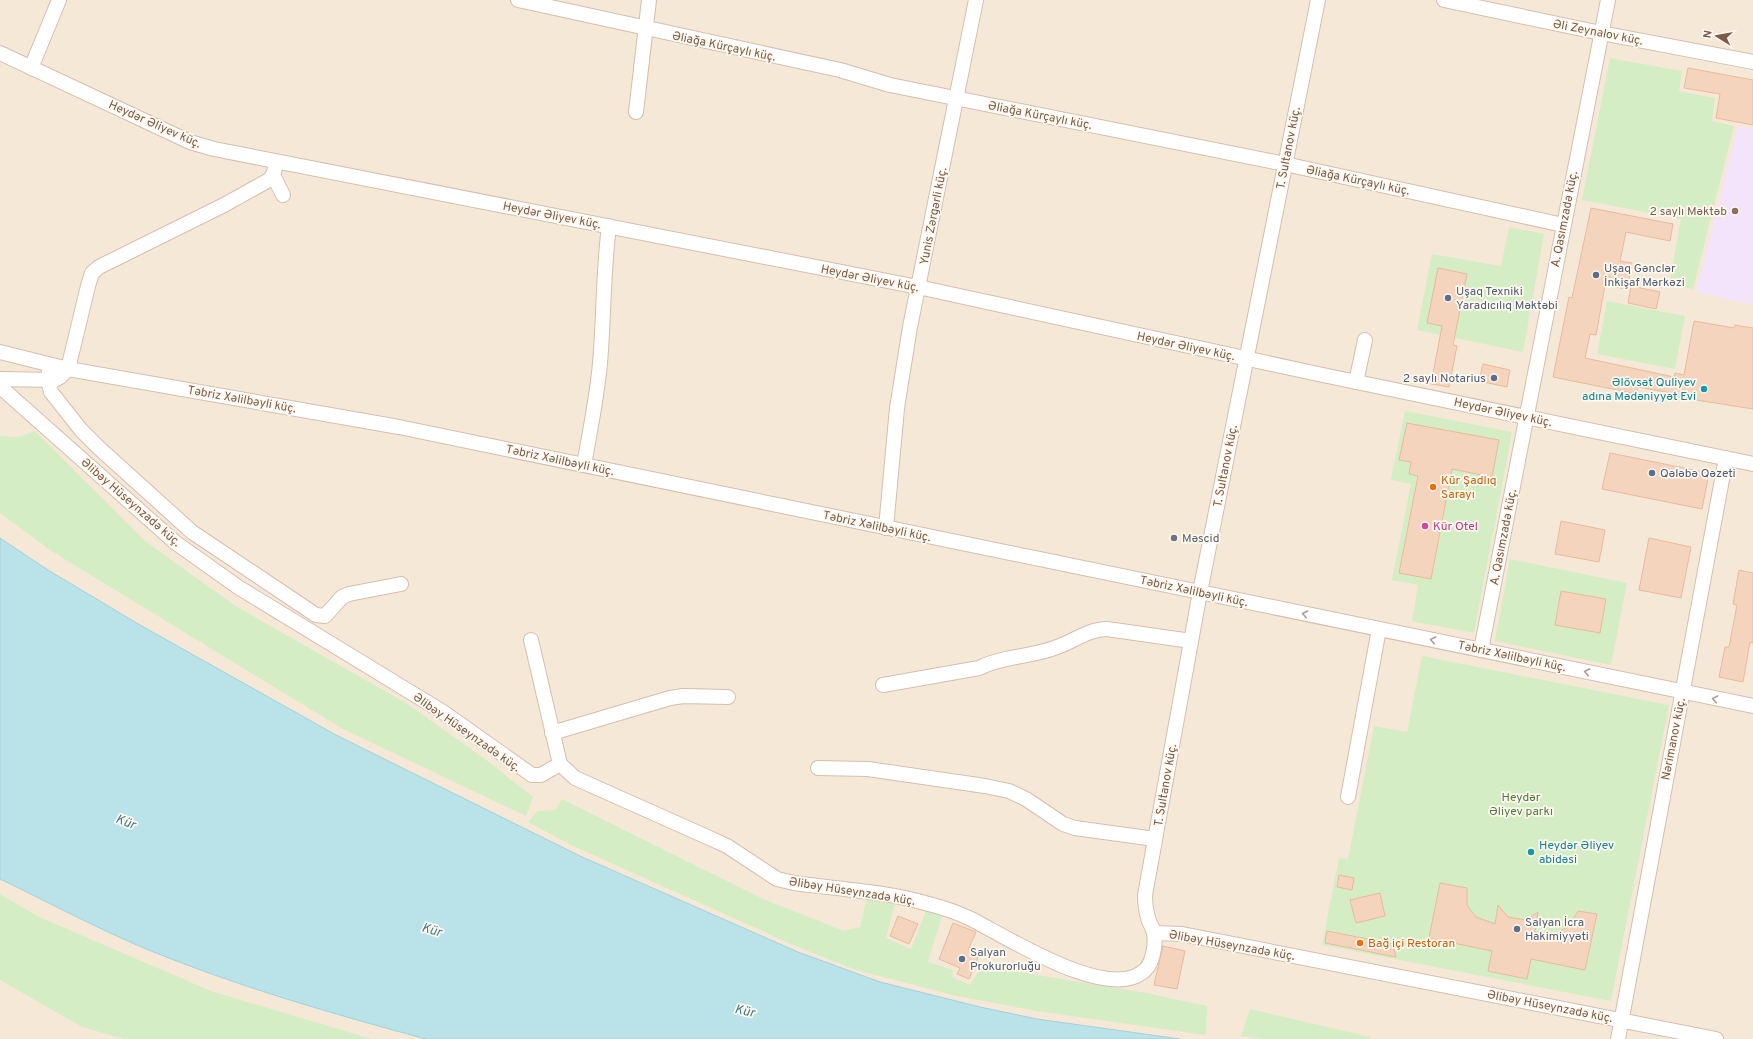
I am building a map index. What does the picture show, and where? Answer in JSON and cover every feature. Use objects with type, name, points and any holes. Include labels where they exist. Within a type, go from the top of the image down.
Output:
[{"type":"street","points":[[31,68],[59,0]]},
{"type":"street","name":"Əliağa Kürçaylı küç.","points":[[518,0],[840,70],[890,85],[1285,164],[1563,225]]},
{"type":"street","points":[[636,112],[649,0]]},
{"type":"street","name":"Yunis Zərgərli küç.","points":[[886,528],[897,408],[918,287],[976,0]]},
{"type":"street","name":"T. Sultanov küç.","points":[[1154,933],[1145,907],[1145,895],[1200,592],[1318,0]]},
{"type":"street","name":"Əli Zeynalov küç.","points":[[1444,0],[1601,33],[1753,62]]},
{"type":"street","name":"A. Qasımzadə küç.","points":[[1481,650],[1608,0]]},
{"type":"street","name":"Heydər Əliyev küç.","points":[[0,53],[190,142],[214,149],[918,287],[1247,359],[1753,464]]},
{"type":"street","points":[[0,379],[48,380],[60,377],[68,369],[88,286],[92,273],[99,266],[224,206],[269,180],[273,176],[277,162]]},
{"type":"street","points":[[273,176],[283,195]]},
{"type":"street","points":[[584,465],[598,376],[604,259],[609,226]]},
{"type":"street","points":[[1356,382],[1365,340]]},
{"type":"street","name":"Təbriz Xəlilbəyli küç.","points":[[0,352],[68,369],[399,427],[1753,706]]},
{"type":"street","points":[[50,365],[48,380],[51,392],[81,430],[192,532],[316,615],[325,616],[342,597],[349,594],[401,584]]},
{"type":"street","name":"Əlibəy Hüseynzadə küç.","points":[[0,379],[6,391],[13,399],[48,428],[147,519],[176,543],[232,582],[342,652],[443,712],[523,770],[532,775],[541,775],[560,764],[575,778],[727,846],[777,878],[794,883],[902,897],[926,903],[969,918],[1055,962],[1083,974],[1104,979],[1125,980],[1137,977],[1147,969],[1150,961],[1154,933],[1182,934],[1716,1039]]},
{"type":"street","name":"Nərimanov küç.","points":[[1618,1039],[1726,458]]},
{"type":"street","points":[[883,685],[979,668],[988,663],[1057,647],[1097,629],[1107,629],[1191,641]]},
{"type":"street","points":[[1348,797],[1380,629]]},
{"type":"street","points":[[531,640],[560,764]]},
{"type":"street","points":[[552,733],[670,698],[683,696],[728,697]]},
{"type":"street","points":[[818,768],[868,769],[985,786],[1015,794],[1063,824],[1075,828],[1155,839]]},
{"type":"shaded area","points":[[0,0],[1753,0],[1753,1039],[0,1039]]},
{"type":"shaded area","name":"2 saylı Məktəb","points":[[1738,126],[1753,129],[1753,305],[1696,292]]},
{"type":"green space","points":[[1610,58],[1682,71],[1679,91],[1715,98],[1712,121],[1734,126],[1693,289],[1669,285],[1681,219],[1582,200]]},
{"type":"green space","points":[[1509,227],[1544,234],[1523,352],[1417,330],[1432,254],[1501,266]]},
{"type":"green space","points":[[1607,301],[1685,316],[1675,369],[1597,354]]},
{"type":"green space","points":[[1405,411],[1512,432],[1474,633],[1412,621],[1418,585],[1392,580],[1411,484],[1391,480]]},
{"type":"green space","points":[[35,431],[145,541],[237,607],[406,703],[485,759],[533,797],[526,816],[343,729],[53,552],[0,513],[0,436],[19,437]]},
{"type":"green space","points":[[1510,559],[1627,583],[1611,665],[1495,641]]},
{"type":"green space","name":"Heydər Əliyev parkı","points":[[1422,656],[1669,705],[1611,1001],[1322,945],[1339,858],[1348,859],[1374,726],[1407,732]]},
{"type":"green space","points":[[562,799],[761,898],[844,931],[860,927],[867,897],[895,904],[886,938],[911,949],[926,911],[942,916],[928,962],[953,970],[952,977],[970,985],[982,966],[1146,993],[1207,1006],[1206,1035],[1036,1011],[953,995],[856,970],[791,944],[571,845],[528,822],[538,811],[555,810]]},
{"type":"green space","points":[[0,894],[37,916],[211,991],[372,1039],[124,1039],[82,1027],[0,980]]},
{"type":"green space","points":[[1250,1009],[1370,1037],[1370,1039],[1261,1039],[1241,1036]]},
{"type":"water","name":"Kür","points":[[0,538],[48,570],[140,625],[336,735],[580,856],[798,952],[880,982],[980,1007],[1037,1019],[1180,1039],[426,1039],[356,1020],[253,988],[185,964],[132,943],[0,879]]},
{"type":"building","points":[[1688,68],[1753,80],[1753,125],[1716,118],[1720,94],[1684,88]]},
{"type":"building","points":[[1591,208],[1673,224],[1670,241],[1626,232],[1620,261],[1632,263],[1627,289],[1605,285],[1596,335],[1590,334],[1585,358],[1674,377],[1675,373],[1684,375],[1694,321],[1734,328],[1735,325],[1753,328],[1753,409],[1671,396],[1671,393],[1638,387],[1637,394],[1553,377],[1569,297],[1572,298]]},
{"type":"building","points":[[1438,268],[1467,274],[1453,345],[1457,346],[1449,387],[1431,384],[1442,326],[1427,323]]},
{"type":"building","points":[[1631,286],[1660,292],[1656,309],[1628,303]]},
{"type":"building","points":[[1483,364],[1510,370],[1507,387],[1479,381]]},
{"type":"building","points":[[1407,423],[1499,440],[1492,477],[1452,469],[1431,579],[1399,573],[1418,476],[1409,474],[1411,462],[1399,460]]},
{"type":"building","points":[[1610,453],[1709,473],[1702,509],[1602,489]]},
{"type":"building","points":[[1561,521],[1605,530],[1599,562],[1555,554]]},
{"type":"building","points":[[1649,538],[1691,547],[1681,598],[1639,590]]},
{"type":"building","points":[[1739,570],[1753,573],[1753,643],[1750,642],[1743,682],[1719,677],[1725,647],[1729,647],[1737,605],[1733,604]]},
{"type":"building","points":[[1561,591],[1606,599],[1600,633],[1555,625]]},
{"type":"building","points":[[1339,875],[1354,878],[1352,890],[1337,887]]},
{"type":"building","points":[[1440,883],[1467,888],[1467,905],[1476,917],[1495,924],[1498,905],[1508,917],[1526,920],[1538,912],[1535,932],[1555,934],[1570,925],[1578,911],[1597,914],[1585,970],[1531,959],[1527,979],[1488,971],[1492,951],[1429,938]]},
{"type":"building","points":[[1380,893],[1385,916],[1356,923],[1350,900]]},
{"type":"building","points":[[898,916],[918,924],[909,944],[890,936]]},
{"type":"building","points":[[953,923],[976,932],[968,950],[979,955],[969,979],[957,974],[960,968],[939,959]]},
{"type":"building","points":[[1327,931],[1393,944],[1396,957],[1325,943]]},
{"type":"building","points":[[1163,946],[1185,951],[1177,989],[1154,985]]},
{"type":"place","name":"2 saylı Məktəb","points":[[1735,211]]},
{"type":"place","name":"Uşaq Gənclər İnkişaf Mərkəzi","points":[[1596,275]]},
{"type":"place","name":"Uşaq Texniki Yaradıcılıq Məktəbi","points":[[1448,298]]},
{"type":"place","name":"2 saylı Notarius","points":[[1494,378]]},
{"type":"place","name":"Əlövsət Quliyev adına Mədəniyyət Evi","points":[[1704,389]]},
{"type":"place","name":"Qələbə Qəzeti","points":[[1652,473]]},
{"type":"place","name":"Kür Şadlıq Sarayı","points":[[1433,487]]},
{"type":"place","name":"Kür Otel","points":[[1425,526]]},
{"type":"place","name":"Məscid","points":[[1174,538]]},
{"type":"place","name":"Heydər Əliyev abidəsi","points":[[1531,852]]},
{"type":"place","name":"Salyan İcra Hakimiyyəti","points":[[1517,929]]},
{"type":"place","name":"Bağ içi Restoran","points":[[1360,943]]},
{"type":"place","name":"Salyan Prokurorluğu","points":[[962,959]]}]
